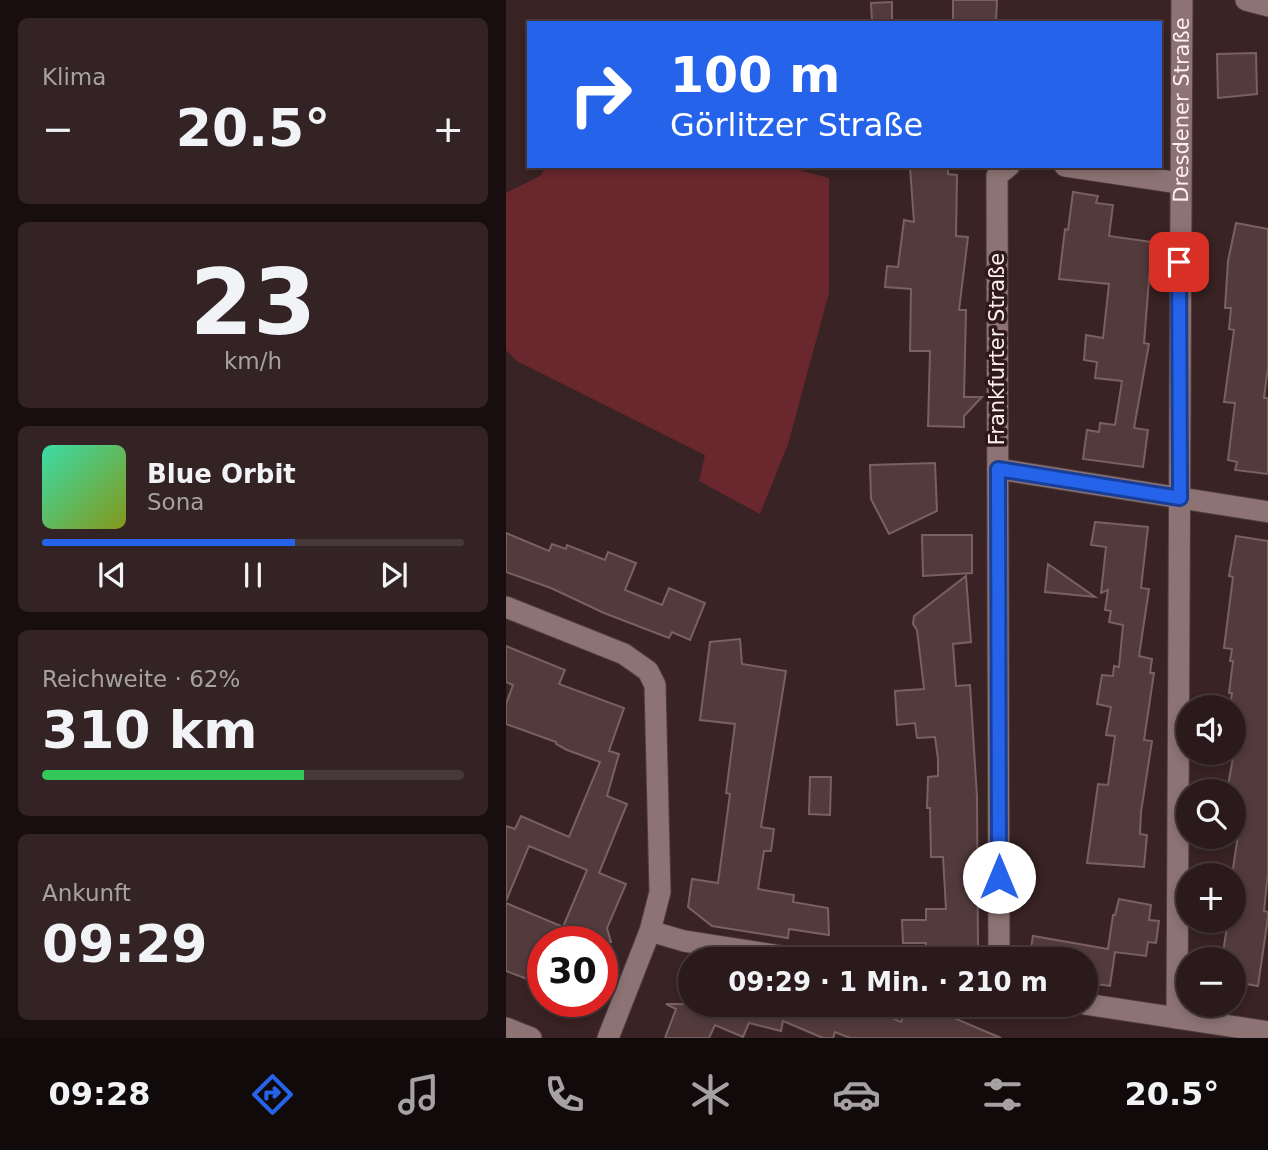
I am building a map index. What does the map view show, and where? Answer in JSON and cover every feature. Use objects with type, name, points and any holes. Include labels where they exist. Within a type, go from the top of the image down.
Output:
[{"type":"street","name":"Dresdener Straße","points":[[1177,1018],[1179,183],[1182,0]]},
{"type":"street","points":[[1246,0],[1268,6]]},
{"type":"street","name":"Frankfurter Straße","points":[[1000,947],[997,176],[1007,168]]},
{"type":"street","points":[[1078,168],[1179,183]]},
{"type":"street","points":[[998,469],[1268,512]]},
{"type":"street","points":[[506,607],[624,654],[648,671],[655,685],[660,892],[650,932],[608,1038]]},
{"type":"street","points":[[650,932],[723,947]]},
{"type":"street","points":[[1098,1006],[1268,1032]]},
{"type":"street","points":[[506,1028],[531,1038]]},
{"type":"shaded area","points":[[546,168],[792,168],[829,178],[829,293],[788,444],[760,514],[699,481],[705,455],[517,361],[506,350],[506,193],[540,176]]},
{"type":"building","points":[[953,0],[997,0],[996,21],[953,21]]},
{"type":"building","points":[[892,2],[892,21],[872,21],[871,3]]},
{"type":"building","points":[[1256,53],[1257,94],[1218,98],[1217,54]]},
{"type":"building","points":[[910,168],[948,169],[948,174],[957,175],[956,236],[968,237],[959,310],[966,310],[964,397],[982,397],[964,416],[964,427],[928,426],[930,351],[910,351],[911,289],[885,287],[887,266],[898,267],[904,220],[914,222]]},
{"type":"building","points":[[1073,192],[1098,196],[1096,203],[1113,205],[1109,236],[1152,242],[1144,343],[1149,344],[1134,428],[1148,430],[1143,467],[1083,459],[1087,430],[1099,432],[1100,423],[1115,425],[1122,381],[1095,378],[1097,362],[1084,360],[1086,335],[1103,338],[1109,284],[1059,279]]},
{"type":"building","points":[[1236,223],[1268,229],[1268,367],[1264,398],[1268,398],[1268,474],[1235,470],[1237,462],[1228,460],[1235,403],[1224,402],[1234,330],[1229,329],[1231,308],[1225,308],[1228,261]]},
{"type":"building","points":[[935,463],[937,511],[889,534],[871,499],[870,465]]},
{"type":"building","points":[[1095,522],[1148,527],[1141,588],[1149,589],[1139,656],[1152,659],[1150,673],[1154,673],[1144,740],[1152,741],[1141,812],[1140,834],[1147,835],[1144,867],[1087,863],[1098,784],[1108,785],[1115,736],[1106,735],[1111,707],[1097,704],[1102,675],[1113,676],[1114,666],[1119,667],[1123,625],[1109,622],[1111,611],[1105,610],[1108,590],[1101,593],[1106,547],[1091,545]]},
{"type":"building","points":[[506,533],[549,551],[552,544],[566,549],[567,545],[605,560],[608,552],[636,563],[625,590],[662,605],[669,588],[705,603],[690,640],[672,632],[669,638],[506,572]]},
{"type":"building","points":[[922,535],[972,535],[972,573],[923,576]]},
{"type":"building","points":[[1236,536],[1268,541],[1268,872],[1264,911],[1268,912],[1268,917],[1258,986],[1246,984],[1246,947],[1224,947],[1226,933],[1246,933],[1246,863],[1234,863],[1236,849],[1246,849],[1246,779],[1229,779],[1232,765],[1246,765],[1246,695],[1229,693],[1232,649],[1224,648],[1233,577],[1229,576]]},
{"type":"building","points":[[1048,564],[1095,597],[1045,592]]},
{"type":"building","points":[[966,576],[971,642],[953,644],[956,686],[970,685],[977,797],[978,947],[926,947],[926,943],[903,943],[902,920],[926,920],[926,909],[946,909],[943,857],[931,857],[930,808],[927,808],[928,777],[938,776],[935,737],[917,738],[915,723],[897,725],[895,691],[924,689],[914,616]]},
{"type":"building","points":[[740,639],[742,664],[786,671],[761,827],[774,829],[771,851],[764,851],[758,889],[794,895],[793,902],[828,908],[829,935],[789,929],[788,938],[712,926],[688,907],[692,879],[718,883],[730,794],[726,793],[735,724],[700,720],[710,642]]},
{"type":"building","points":[[506,646],[565,670],[559,684],[624,708],[609,751],[619,754],[607,796],[627,804],[599,873],[626,884],[608,926],[563,926],[587,870],[529,846],[506,901],[506,826],[515,829],[521,816],[569,837],[600,762],[506,724],[506,704],[513,685],[506,682]]},
{"type":"building","points":[[810,777],[831,777],[830,815],[809,814]]},
{"type":"building","points":[[1119,899],[1151,905],[1149,920],[1159,921],[1156,943],[1148,942],[1146,956],[1115,952],[1110,986],[1098,984],[1098,947],[1108,949]]},
{"type":"building","points":[[506,903],[561,926],[527,926],[527,979],[506,971]]},
{"type":"building","points":[[1033,936],[1096,947],[1031,947]]},
{"type":"building","points":[[666,1004],[678,1004],[678,1017],[889,1017],[901,1022],[903,1017],[952,1017],[1001,1038],[850,1038],[835,1032],[833,1038],[823,1038],[783,1021],[781,1031],[749,1023],[743,1037],[715,1025],[709,1038],[665,1038],[676,1009]]},
{"type":"route","points":[[999,877],[998,469],[1180,498],[1179,262]]}]
